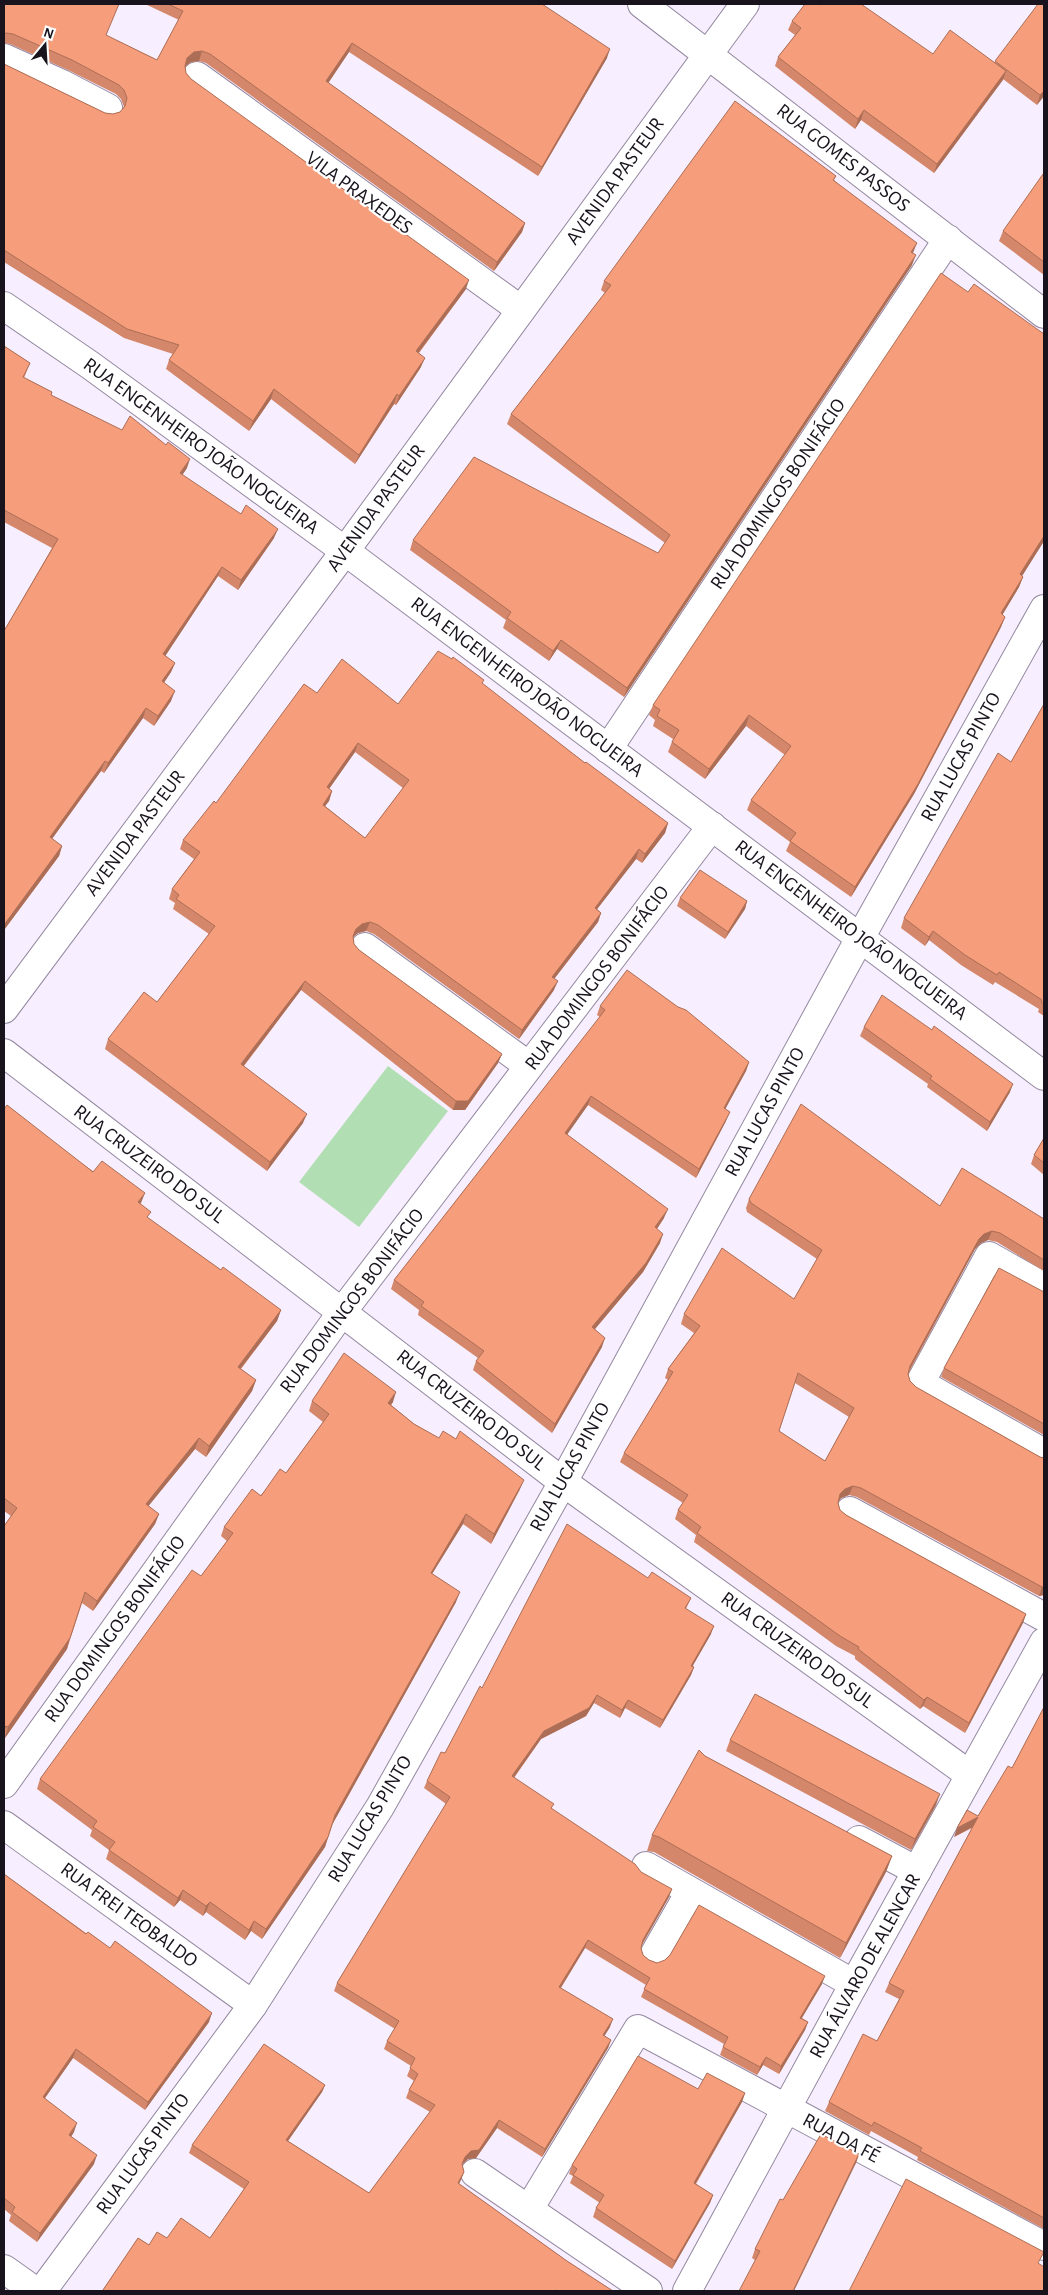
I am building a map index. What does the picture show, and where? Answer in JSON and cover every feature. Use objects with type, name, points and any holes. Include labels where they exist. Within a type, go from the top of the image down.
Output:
[{"type":"street","name":"RUA GOMES PASSOS","points":[[642,4],[708,53],[1044,314]]},
{"type":"street","name":"AVENIDA PASTEUR","points":[[4,1010],[345,551],[745,4]]},
{"type":"street","points":[[4,58],[62,84],[108,108]]},
{"type":"street","name":"VILA PRAXEDES","points":[[197,76],[521,310]]},
{"type":"street","name":"RUA DOMINGOS BONIFÁCIO","points":[[608,748],[948,239]]},
{"type":"street","name":"RUA ENGENHEIRO JOÃO NOGUEIRA","points":[[4,306],[90,365],[345,551],[1044,1076]]},
{"type":"street","name":"RUA LUCAS PINTO","points":[[42,2291],[253,2005],[380,1807],[563,1482],[860,938],[1044,609]]},
{"type":"street","name":"RUA DOMINGOS BONIFÁCIO","points":[[4,1784],[342,1312],[712,826]]},
{"type":"street","points":[[365,947],[529,1066]]},
{"type":"street","name":"RUA CRUZEIRO DO SUL","points":[[4,1053],[563,1482],[970,1775]]},
{"type":"street","points":[[1044,1288],[988,1256],[920,1383],[1044,1453]]},
{"type":"street","points":[[850,1511],[1044,1617]]},
{"type":"street","name":"RUA ÁLVARO DE ALENCAR","points":[[686,2291],[1044,1642]]},
{"type":"street","name":"RUA FREI TEOBALDO","points":[[4,1825],[253,2005]]},
{"type":"street","points":[[838,1829],[917,1872]]},
{"type":"street","points":[[646,1866],[854,1984]]},
{"type":"street","points":[[654,1955],[690,1892]]},
{"type":"street","name":"RUA DA FÉ","points":[[529,2210],[638,2029],[1044,2246]]},
{"type":"street","points":[[475,2173],[648,2291]]},
{"type":"street","points":[[4,2269],[35,2291]]},
{"type":"green space","points":[[388,1066],[448,1111],[359,1227],[299,1182]]},
{"type":"building","points":[[4,4],[119,4],[106,35],[157,60],[183,11],[168,4],[542,4],[610,49],[542,167],[352,43],[326,81],[525,223],[497,262],[210,54],[202,51],[194,52],[187,58],[186,73],[191,79],[469,280],[416,351],[425,358],[399,396],[397,394],[359,455],[274,389],[253,421],[169,360],[179,345],[127,329],[4,250],[4,64],[105,113],[113,114],[120,112],[125,106],[127,98],[124,90],[119,85],[72,60],[13,34],[4,34]]},
{"type":"building","points":[[805,4],[861,4],[933,54],[950,30],[1006,71],[937,164],[864,110],[858,119],[778,57],[801,28],[792,21]]},
{"type":"building","points":[[1038,4],[1044,4],[1044,91],[1040,95],[995,61]]},
{"type":"building","points":[[735,101],[836,176],[833,180],[917,243],[911,252],[916,255],[627,688],[561,640],[553,651],[507,618],[511,612],[413,540],[474,457],[658,553],[670,535],[511,414],[611,285],[604,281]]},
{"type":"building","points":[[1044,174],[1044,262],[1003,231]]},
{"type":"building","points":[[941,273],[968,292],[974,284],[1044,334],[1044,536],[1020,574],[1023,577],[1001,613],[1005,617],[918,784],[855,887],[790,841],[796,833],[751,800],[791,746],[749,715],[709,769],[672,742],[679,730],[657,716],[660,710],[653,705]]},
{"type":"building","points":[[4,346],[30,363],[23,377],[52,392],[51,395],[122,430],[130,416],[166,445],[168,442],[190,459],[180,473],[241,514],[246,505],[278,529],[241,580],[222,567],[163,654],[175,663],[162,681],[175,691],[158,716],[146,708],[108,763],[105,761],[50,837],[62,846],[4,925],[4,631],[58,539],[4,510]]},
{"type":"building","points":[[438,651],[452,659],[453,657],[484,680],[482,683],[585,763],[668,823],[645,854],[639,849],[595,908],[601,913],[552,977],[558,981],[522,1030],[378,925],[370,922],[362,924],[356,929],[353,936],[354,944],[359,950],[502,1054],[468,1101],[456,1101],[305,981],[241,1064],[307,1114],[270,1162],[108,1039],[144,992],[157,1002],[215,926],[176,899],[179,895],[172,889],[200,852],[183,840],[214,801],[216,803],[304,684],[317,693],[342,659],[398,704]],"holes":[[[358,743],[409,780],[365,838],[323,805],[332,791],[327,787]]]},
{"type":"building","points":[[1044,704],[1044,1004],[1041,1002],[1042,1000],[999,972],[997,975],[965,955],[933,931],[929,937],[904,918],[998,753],[1011,762]]},
{"type":"building","points":[[700,870],[747,901],[728,932],[680,898]]},
{"type":"building","points":[[627,970],[678,1007],[686,1010],[749,1062],[724,1108],[730,1112],[699,1169],[591,1096],[565,1133],[668,1209],[655,1227],[663,1234],[646,1263],[592,1327],[605,1338],[555,1424],[476,1361],[484,1351],[421,1306],[424,1302],[394,1280],[605,1010],[600,1006]]},
{"type":"building","points":[[882,995],[932,1030],[934,1026],[1013,1084],[990,1122],[930,1079],[932,1076],[864,1027]]},
{"type":"building","points":[[801,1104],[940,1206],[962,1168],[1044,1219],[1044,1260],[1000,1233],[992,1231],[984,1234],[979,1239],[910,1366],[908,1374],[910,1381],[916,1387],[1044,1458],[1044,1587],[861,1488],[853,1486],[845,1489],[840,1494],[838,1503],[840,1510],[846,1515],[1026,1614],[969,1723],[927,1697],[924,1700],[858,1649],[859,1647],[840,1636],[697,1533],[701,1527],[678,1510],[688,1495],[624,1453],[673,1372],[668,1369],[700,1326],[684,1314],[722,1248],[794,1299],[822,1250],[751,1203],[749,1199]],"holes":[[[798,1373],[854,1408],[825,1461],[779,1431]]]},
{"type":"building","points":[[7,1105],[93,1172],[102,1161],[145,1193],[138,1202],[151,1212],[147,1217],[221,1270],[223,1267],[281,1310],[238,1367],[256,1380],[209,1446],[199,1438],[146,1504],[159,1514],[97,1601],[85,1592],[70,1638],[8,1727],[6,1726],[4,1729],[4,1526],[17,1508],[4,1498],[4,1109]]},
{"type":"building","points":[[1044,1138],[1044,1163],[1034,1155]]},
{"type":"building","points":[[999,1268],[1044,1292],[1044,1424],[944,1368]]},
{"type":"building","points":[[344,1353],[396,1392],[388,1403],[414,1424],[439,1438],[443,1431],[456,1439],[460,1431],[524,1480],[494,1534],[466,1514],[431,1573],[460,1592],[335,1815],[328,1837],[266,1929],[254,1921],[249,1930],[210,1902],[206,1906],[183,1890],[178,1898],[109,1850],[115,1842],[93,1827],[97,1821],[40,1779],[192,1570],[201,1576],[233,1533],[224,1527],[252,1489],[261,1496],[280,1469],[286,1473],[329,1414],[312,1401]]},
{"type":"building","points":[[567,1524],[648,1578],[652,1572],[691,1598],[685,1608],[714,1626],[691,1666],[694,1667],[663,1720],[628,1700],[622,1710],[597,1695],[589,1708],[544,1731],[512,1776],[554,1804],[551,1808],[635,1864],[641,1872],[672,1889],[643,1940],[641,1948],[643,1955],[649,1960],[657,1963],[665,1960],[670,1955],[699,1905],[825,1976],[800,2018],[808,2022],[781,2066],[766,2057],[760,2067],[723,2047],[728,2037],[644,1989],[650,1978],[588,1940],[559,1987],[613,2019],[603,2035],[611,2040],[545,2149],[499,2120],[479,2150],[471,2151],[465,2157],[462,2164],[464,2172],[458,2183],[567,2261],[613,2291],[104,2291],[138,2238],[149,2245],[157,2232],[167,2238],[181,2218],[210,2238],[249,2182],[192,2145],[264,2044],[325,2085],[286,2140],[369,2193],[435,2105],[409,2090],[418,2074],[410,2068],[415,2058],[387,2041],[399,2021],[337,1983],[450,1797],[427,1781],[441,1752],[445,1753],[480,1686],[482,1688]]},
{"type":"building","points":[[755,1694],[940,1794],[915,1839],[730,1740]]},
{"type":"building","points":[[1044,1707],[1044,2218],[920,2151],[922,2148],[874,2122],[872,2126],[829,2102],[863,2034],[877,2041],[904,1991],[889,1983],[978,1817],[957,1828],[967,1810],[978,1816],[1008,1766],[1012,1768]]},
{"type":"building","points":[[699,1750],[705,1756],[892,1856],[846,1943],[659,1837],[652,1835]]},
{"type":"building","points":[[4,1874],[86,1934],[88,1932],[110,1948],[115,1941],[212,2013],[148,2102],[76,2049],[43,2097],[77,2123],[69,2135],[97,2155],[40,2233],[12,2212],[15,2207],[4,2198]]},
{"type":"building","points":[[638,2056],[698,2089],[707,2073],[745,2093],[694,2183],[713,2195],[675,2261],[596,2208],[604,2195],[573,2175],[577,2169],[572,2165]]},
{"type":"building","points":[[821,2134],[859,2154],[793,2291],[739,2291],[760,2251],[755,2249],[780,2199],[783,2200]]},
{"type":"building","points":[[906,2179],[1044,2252],[1038,2263],[1044,2267],[1044,2291],[849,2291]]}]
